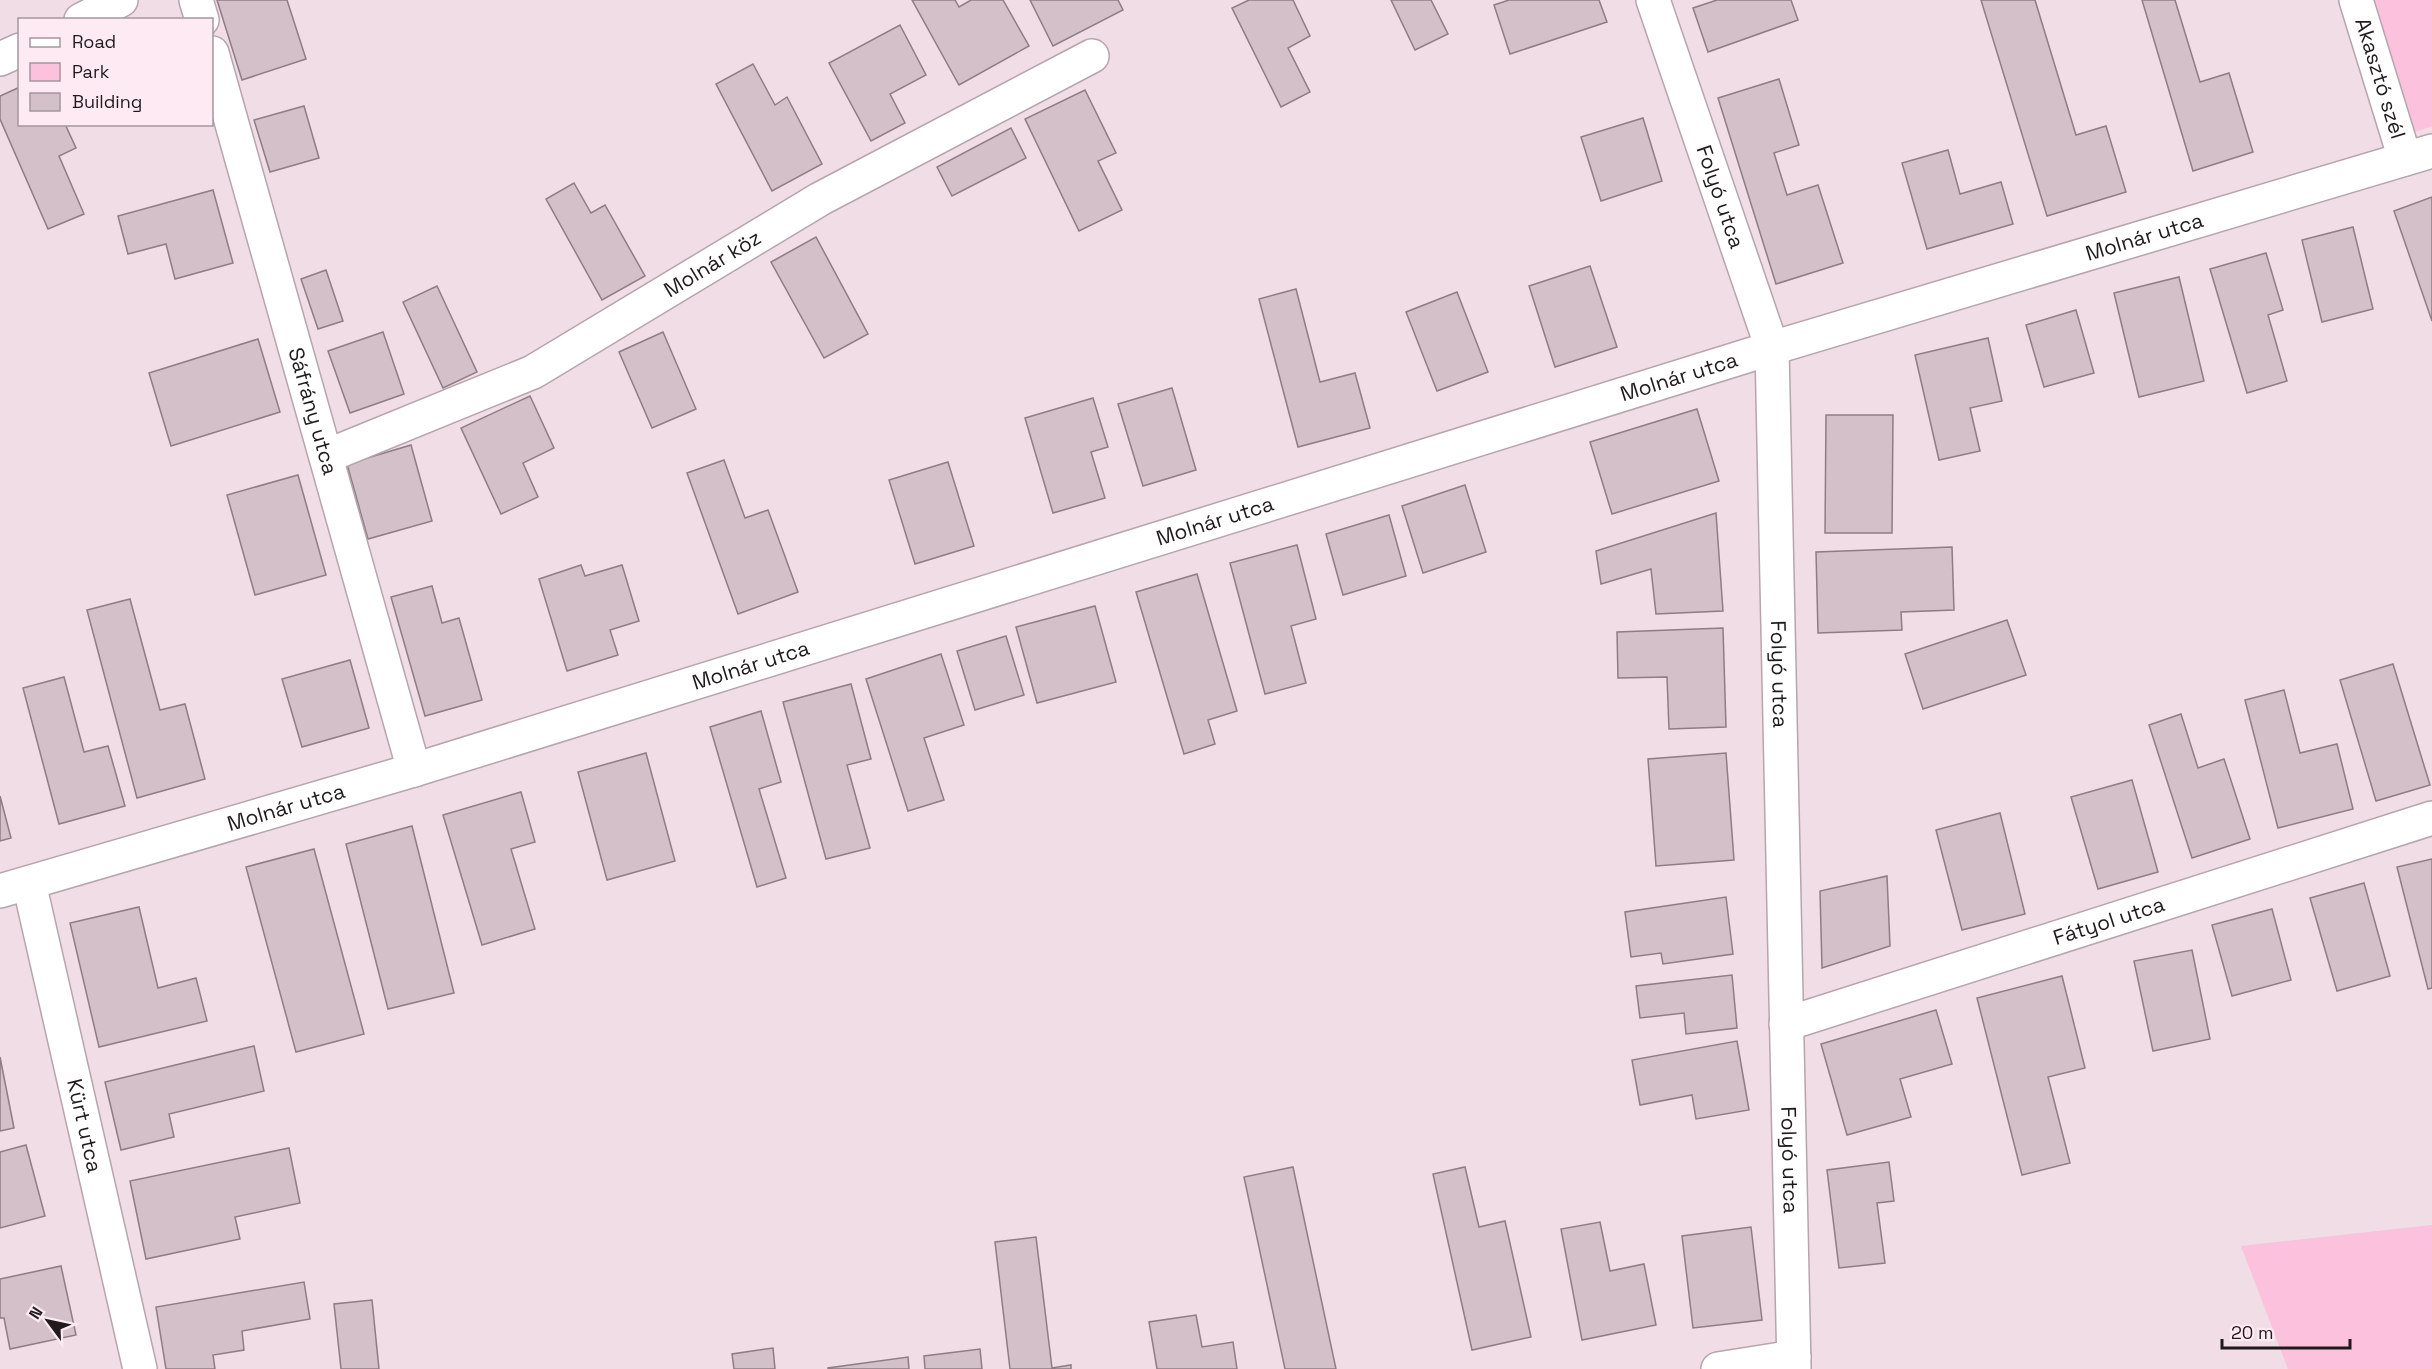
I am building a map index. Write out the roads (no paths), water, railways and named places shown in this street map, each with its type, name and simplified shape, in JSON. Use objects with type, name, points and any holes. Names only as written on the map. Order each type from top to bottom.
[{"type":"street","points":[[85,18],[121,0]]},
{"type":"street","points":[[196,0],[201,18]]},
{"type":"street","name":"Folyó utca","points":[[1653,0],[1772,348],[1794,1363]]},
{"type":"street","name":"Akasztó szél","points":[[2355,0],[2419,155]]},
{"type":"street","points":[[0,59],[18,51]]},
{"type":"street","name":"Molnár köz","points":[[327,456],[532,372],[820,199],[1092,56]]},
{"type":"street","name":"Sáfrány utca","points":[[213,57],[414,770]]},
{"type":"street","name":"Molnár utca","points":[[15,887],[414,770],[1772,348],[2419,155]]},
{"type":"street","name":"Fátyol utca","points":[[1785,1024],[2432,818]]},
{"type":"street","name":"Kürt utca","points":[[15,887],[141,1369]]},
{"type":"street","points":[[1718,1369],[1794,1363]]}]
